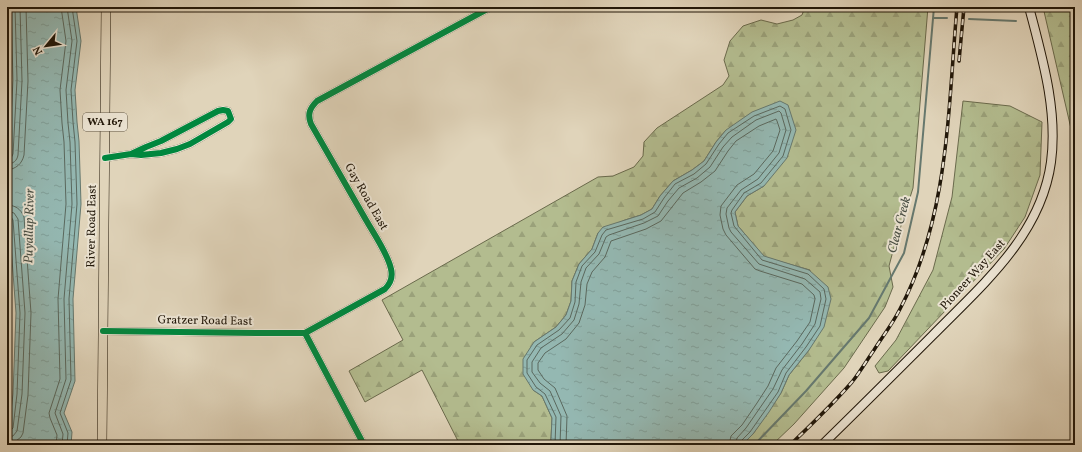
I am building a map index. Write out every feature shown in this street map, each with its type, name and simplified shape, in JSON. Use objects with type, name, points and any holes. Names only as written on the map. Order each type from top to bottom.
[{"type":"main road","name":"River Road East","points":[[102,445],[106,7]]},
{"type":"main road","name":"Pioneer Way East","points":[[822,445],[986,281],[1009,255],[1033,218],[1048,179],[1052,147],[1052,126],[1048,87],[1029,7]]},
{"type":"street","name":"Gay Road East","points":[[306,333],[385,289],[392,275],[390,264],[379,242],[311,124],[309,118],[310,110],[317,101],[491,7]]},
{"type":"street","points":[[105,158],[131,154],[152,154],[177,149],[190,144],[228,122],[231,119],[230,115],[228,111],[218,111],[161,141],[131,154]]},
{"type":"street","name":"Gratzer Road East","points":[[103,331],[306,333]]},
{"type":"street","points":[[306,333],[364,445]]},
{"type":"green space","points":[[805,7],[928,7],[913,188],[889,266],[893,287],[885,307],[844,368],[794,424],[772,445],[742,445],[753,434],[781,393],[789,375],[809,350],[810,270],[764,257],[738,226],[735,212],[747,196],[764,186],[726,130],[716,142],[704,161],[673,181],[660,196],[652,209],[598,233],[592,249],[579,264],[572,281],[571,301],[566,315],[556,327],[534,342],[533,390],[542,396],[552,418],[551,445],[460,445],[422,370],[365,402],[349,371],[403,340],[382,300],[598,177],[613,176],[634,167],[643,156],[644,142],[657,128],[723,85],[729,76],[724,60],[730,41],[743,26],[761,20],[777,24],[793,20],[802,15]]},
{"type":"green space","points":[[1043,7],[1075,7],[1075,133],[1072,133]]},
{"type":"green space","points":[[963,101],[1010,106],[1042,122],[1040,175],[1025,217],[1004,249],[888,371],[879,373],[875,366],[896,340],[933,270],[952,197]]},
{"type":"water","name":"Puyallup River","points":[[11,7],[76,7],[81,41],[75,90],[79,141],[81,204],[73,299],[75,381],[64,413],[72,432],[71,445],[7,445],[13,394],[16,313],[7,192],[13,80]]},
{"type":"water","points":[[780,101],[788,105],[796,130],[787,158],[764,186],[747,196],[735,212],[738,226],[764,256],[809,270],[828,287],[831,299],[824,327],[809,350],[789,375],[781,393],[769,412],[753,434],[742,445],[551,445],[552,418],[542,396],[533,390],[523,374],[523,359],[534,342],[556,327],[566,315],[571,301],[572,281],[579,264],[592,249],[598,233],[603,227],[641,215],[652,209],[660,196],[673,181],[704,161],[716,142],[726,130],[752,112]]},
{"type":"waterway","name":"Clear Creek","points":[[754,445],[806,391],[869,318],[904,253],[918,192],[934,7]]},
{"type":"waterway","points":[[1069,7],[1075,9]]},
{"type":"waterway","points":[[933,18],[947,18]]},
{"type":"waterway","points":[[969,19],[1016,21]]},
{"type":"railway","points":[[790,445],[830,406],[855,378],[900,309],[916,274],[928,237],[944,161],[957,7]]},
{"type":"railway","points":[[959,61],[964,7]]},
{"type":"cycle path","points":[[364,445],[305,333],[385,289],[391,280],[392,272],[387,257],[380,244],[311,124],[309,117],[310,111],[317,101],[491,7]]},
{"type":"cycle path","points":[[105,158],[131,154],[141,155],[161,153],[177,149],[190,144],[228,122],[231,119],[228,111],[218,111],[161,141],[131,154]]},
{"type":"cycle path","points":[[103,331],[305,333]]}]
